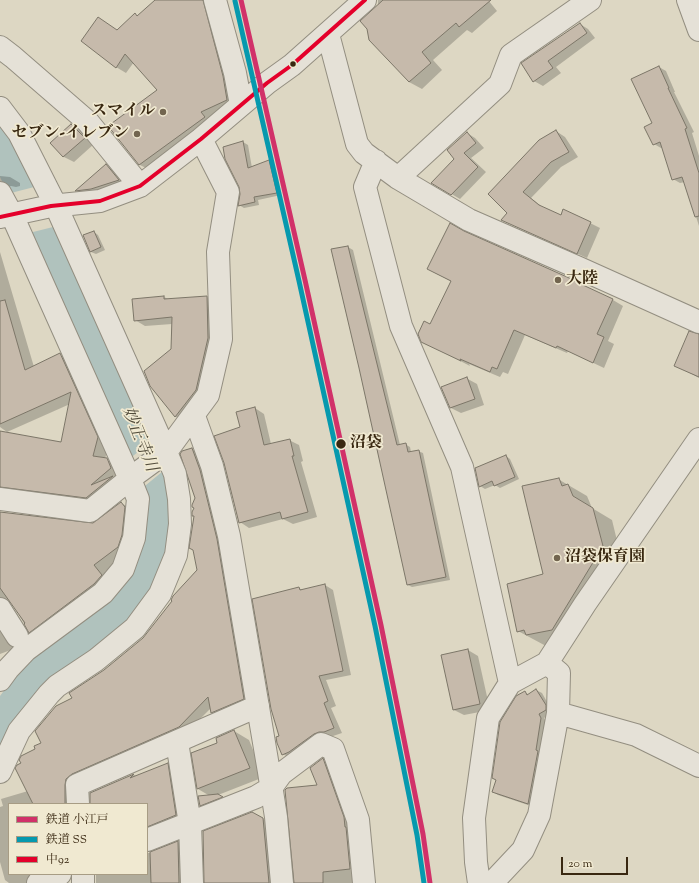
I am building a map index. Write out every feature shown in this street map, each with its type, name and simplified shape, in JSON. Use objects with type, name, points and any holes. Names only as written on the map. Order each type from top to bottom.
[{"type":"street","points":[[214,0],[235,73],[241,105]]},
{"type":"street","points":[[9,215],[53,206],[100,201],[140,186],[201,139],[267,83],[292,65],[365,0]]},
{"type":"street","points":[[398,178],[500,84],[511,55],[590,0]]},
{"type":"street","points":[[688,0],[699,30]]},
{"type":"street","points":[[328,34],[357,144],[364,152],[398,178],[469,220],[699,322]]},
{"type":"street","points":[[0,47],[88,122],[140,186]]},
{"type":"street","points":[[0,108],[18,133],[53,206],[164,454],[175,474],[179,499],[180,524],[176,555],[160,594],[135,628],[96,660],[57,686],[49,694],[19,731],[0,772]]},
{"type":"street","points":[[0,499],[90,511],[133,476],[164,454],[194,416],[208,395],[221,339],[218,252],[228,192],[201,139]]},
{"type":"street","points":[[376,161],[365,187],[401,326],[462,466],[510,683]]},
{"type":"street","points":[[0,192],[9,215],[133,476],[138,499],[134,538],[123,569],[103,593],[26,650],[0,680]]},
{"type":"street","points":[[194,416],[212,466],[229,536],[269,772],[276,818],[282,883]]},
{"type":"street","points":[[479,883],[476,862],[474,818],[488,718],[510,683],[547,663],[584,604],[699,439]]},
{"type":"street","points":[[0,609],[17,636]]},
{"type":"street","points":[[492,883],[523,850],[539,815],[558,713],[559,673],[547,663]]},
{"type":"street","points":[[78,803],[77,785],[258,706]]},
{"type":"street","points":[[558,713],[636,735],[699,766]]},
{"type":"street","points":[[177,742],[190,824],[192,883]]},
{"type":"street","points":[[148,840],[256,797],[271,788],[281,774],[321,744],[333,749],[358,820],[364,883]]},
{"type":"street","points":[[38,883],[58,875]]},
{"type":"water","name":"妙正寺川","points":[[0,118],[18,144],[171,479],[171,550],[135,619],[0,754],[0,696],[11,681],[37,654],[118,589],[136,474],[0,177]]},
{"type":"pier","points":[[42,185],[61,225],[25,234],[7,194]]},
{"type":"pier","points":[[154,439],[168,467],[140,490],[128,460]]},
{"type":"building","points":[[155,0],[203,0],[223,76],[227,100],[201,112],[205,117],[139,165],[108,126],[157,90],[125,54],[116,68],[81,41],[98,17],[117,30],[135,13],[137,16]]},
{"type":"building","points":[[383,0],[491,0],[459,27],[456,23],[422,52],[431,63],[409,82],[369,40],[367,29],[360,21]]},
{"type":"building","points":[[580,23],[587,33],[548,61],[553,68],[533,82],[521,63]]},
{"type":"building","points":[[659,66],[687,128],[685,129],[699,173],[699,216],[695,217],[682,177],[672,180],[660,142],[653,145],[644,127],[652,123],[631,79]]},
{"type":"building","points":[[71,124],[85,138],[63,157],[50,143]]},
{"type":"building","points":[[556,130],[569,152],[551,162],[523,192],[539,205],[561,215],[563,209],[591,222],[577,254],[501,220],[507,213],[488,194],[539,140]]},
{"type":"building","points":[[467,132],[476,143],[464,153],[478,167],[451,195],[431,183],[454,159],[447,150]]},
{"type":"building","points":[[243,141],[248,168],[269,160],[277,193],[254,197],[255,202],[238,206],[240,194],[239,187],[225,159],[223,147]]},
{"type":"building","points":[[106,164],[119,180],[91,189],[75,191]]},
{"type":"building","points":[[450,223],[464,231],[613,299],[597,334],[604,337],[593,363],[557,346],[556,348],[514,330],[497,369],[492,367],[490,372],[460,359],[461,361],[421,342],[418,334],[424,321],[430,324],[451,281],[427,269]]},
{"type":"building","points":[[94,231],[101,247],[90,252],[83,235]]},
{"type":"building","name":"沼袋","points":[[348,246],[397,445],[406,443],[408,452],[419,450],[446,577],[407,585],[331,249]]},
{"type":"building","points":[[164,296],[164,299],[207,296],[208,338],[196,390],[175,417],[150,386],[144,371],[171,349],[172,317],[134,321],[132,299]]},
{"type":"building","points":[[5,300],[25,370],[60,353],[98,437],[93,456],[107,458],[111,468],[91,485],[113,476],[86,498],[0,487],[0,431],[61,442],[71,392],[0,424],[0,301]]},
{"type":"building","points":[[689,331],[699,334],[699,377],[674,366]]},
{"type":"building","points":[[467,377],[475,399],[450,408],[441,387]]},
{"type":"building","points":[[255,407],[264,445],[290,439],[294,456],[292,456],[308,512],[282,519],[280,512],[239,523],[224,463],[214,436],[240,427],[236,412]]},
{"type":"building","points":[[192,448],[200,470],[217,539],[244,699],[211,713],[208,697],[179,727],[72,774],[66,779],[65,803],[32,803],[15,768],[21,763],[19,760],[21,756],[35,749],[34,746],[41,743],[35,731],[56,706],[72,698],[69,693],[104,670],[143,638],[172,601],[173,596],[197,570],[193,550],[189,548],[194,516],[192,516],[194,508],[192,505],[195,498],[180,454],[182,451]]},
{"type":"building","points":[[506,455],[515,477],[494,486],[492,481],[479,487],[475,468]]},
{"type":"building","points":[[559,478],[562,486],[568,484],[573,496],[593,508],[603,546],[552,630],[526,635],[524,630],[517,632],[507,584],[543,574],[522,486]]},
{"type":"building","points":[[121,502],[125,507],[122,535],[118,547],[94,565],[102,575],[94,584],[29,633],[24,624],[25,623],[0,588],[0,512],[93,523]]},
{"type":"building","points":[[325,584],[343,671],[319,676],[328,701],[324,703],[334,728],[314,734],[289,752],[282,755],[277,743],[276,737],[279,736],[271,709],[252,599],[299,587],[300,590]]},
{"type":"building","points":[[468,649],[480,704],[453,710],[441,655]]},
{"type":"building","points":[[536,689],[546,705],[546,710],[539,714],[541,718],[536,750],[538,751],[528,804],[492,792],[496,780],[492,778],[500,722],[516,696],[525,691],[527,695]]},
{"type":"building","points":[[234,730],[250,768],[197,789],[191,753],[217,743],[216,738]]},
{"type":"building","points":[[323,758],[344,817],[350,869],[323,872],[323,883],[294,883],[285,790],[287,788],[317,785],[310,768]]},
{"type":"building","points":[[168,763],[176,815],[148,827],[148,803],[90,803],[90,793],[134,774],[130,778]]},
{"type":"building","points":[[218,794],[223,797],[200,806],[198,796]]},
{"type":"building","points":[[252,812],[263,818],[269,883],[204,883],[203,831]]},
{"type":"building","points":[[178,841],[179,883],[151,883],[150,852]]},
{"type":"rail line","name":"小江戸","points":[[241,0],[305,280],[381,625],[423,834],[430,883]]},
{"type":"rail line","name":"SS","points":[[235,1],[299,281],[375,626],[417,835],[424,883]]},
{"type":"transit line","name":"中92","points":[[0,217],[51,206],[100,201],[140,186],[201,139],[267,83],[292,65],[365,0]]},
{"type":"place","name":"スマイル","points":[[163,112]]},
{"type":"place","name":"セブン-イレブン","points":[[137,134]]},
{"type":"place","name":"大陸","points":[[558,280]]},
{"type":"place","name":"沼袋","points":[[341,444]]},
{"type":"place","name":"沼袋保育園","points":[[557,558]]}]
